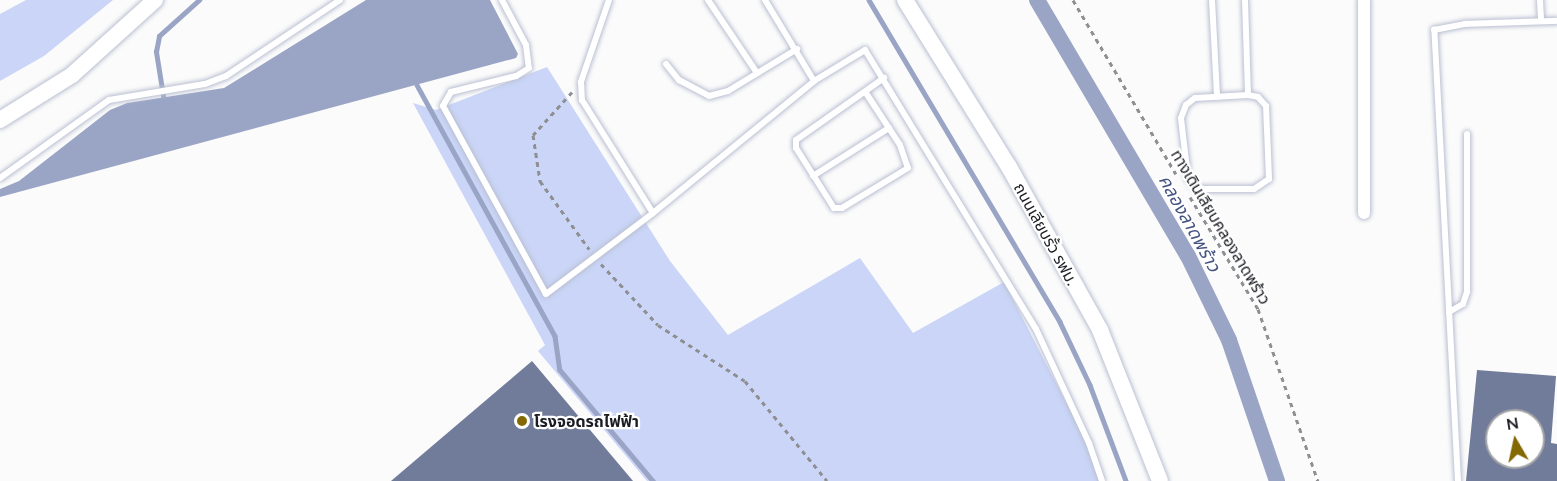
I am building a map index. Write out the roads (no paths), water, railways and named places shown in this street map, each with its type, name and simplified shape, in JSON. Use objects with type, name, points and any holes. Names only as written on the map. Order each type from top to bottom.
[{"type":"street","points":[[0,120],[72,75],[155,0]]},
{"type":"street","name":"ถนนเลียบรั้ว รฟม.","points":[[905,0],[1009,167],[1100,330],[1160,481]]},
{"type":"street","points":[[1364,0],[1364,213]]},
{"type":"lane","points":[[0,178],[109,100],[205,84],[226,76],[340,0]]},
{"type":"lane","points":[[502,0],[526,45],[529,68],[516,76],[451,92],[443,106],[546,294],[654,213],[814,81],[865,50],[1036,330],[1071,402],[1102,481]]},
{"type":"lane","points":[[608,0],[581,82],[582,99],[654,213]]},
{"type":"lane","points":[[708,0],[757,73]]},
{"type":"lane","points":[[765,0],[814,81]]},
{"type":"lane","points":[[1212,0],[1217,97]]},
{"type":"lane","points":[[1245,0],[1248,95]]},
{"type":"lane","points":[[1540,0],[1540,21]]},
{"type":"lane","points":[[1458,481],[1434,30],[1465,24],[1557,21]]},
{"type":"lane","points":[[666,64],[679,80],[709,96],[728,92],[797,50]]},
{"type":"lane","points":[[866,93],[909,163],[899,176],[837,208],[827,202],[796,140],[866,93],[884,78]]},
{"type":"lane","points":[[1248,95],[1258,97],[1266,106],[1269,179],[1254,189],[1201,191],[1188,178],[1181,118],[1186,105],[1195,98],[1248,95]]},
{"type":"lane","points":[[813,176],[889,128]]},
{"type":"lane","points":[[1449,312],[1463,304],[1467,292],[1467,134]]},
{"type":"waterway","points":[[164,102],[156,52],[159,36],[199,0]]},
{"type":"waterway","points":[[869,0],[1060,322],[1090,385],[1126,481]]},
{"type":"waterway","name":"คลองลาดพร้าว","points":[[1037,0],[1188,256],[1229,340],[1277,481]]},
{"type":"waterway","points":[[417,85],[555,336],[560,370],[653,481]]},
{"type":"place","name":"โรงจอดรถไฟฟ้า","points":[[522,421]]}]
